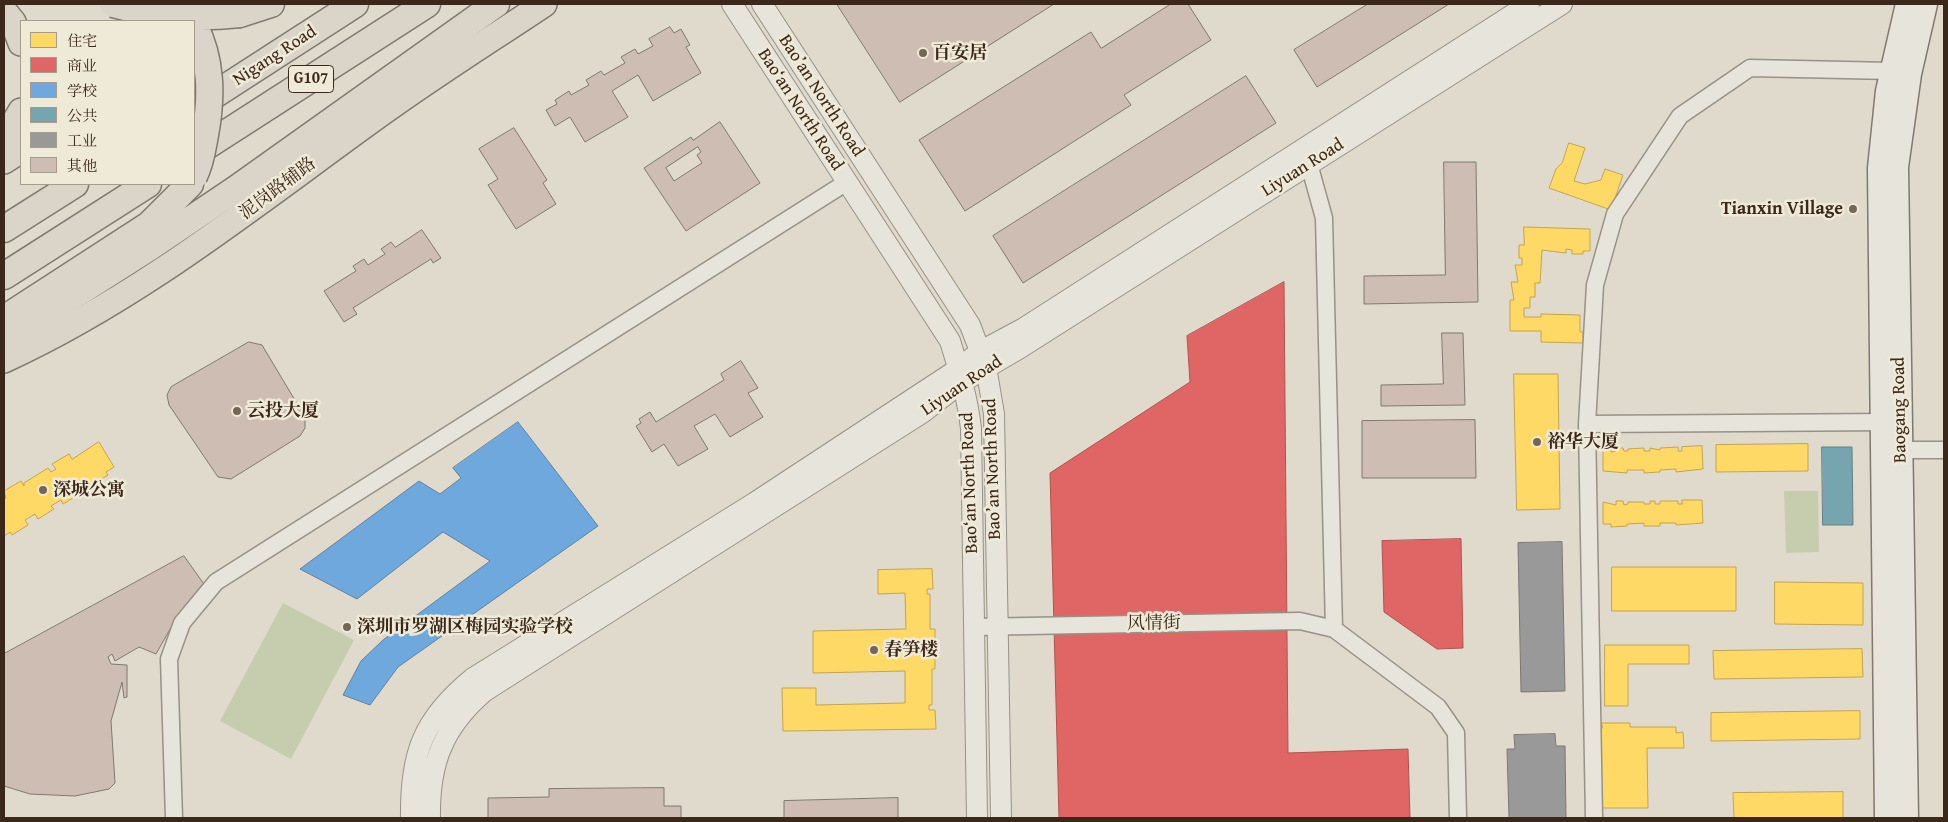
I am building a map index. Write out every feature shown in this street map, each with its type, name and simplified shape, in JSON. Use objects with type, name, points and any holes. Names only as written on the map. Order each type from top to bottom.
[{"type":"highway","points":[[113,4],[146,13],[206,18],[237,7],[271,4]]},
{"type":"highway","points":[[178,4],[191,20]]},
{"type":"highway","name":"Nigang Road","points":[[195,107],[355,4]]},
{"type":"highway","name":"G107","points":[[195,153],[427,4]]},
{"type":"highway","points":[[4,344],[40,317],[150,247],[236,189],[496,4]]},
{"type":"highway","points":[[195,28],[208,64],[210,100],[201,161],[195,174]]},
{"type":"highway","points":[[195,94],[228,86]]},
{"type":"highway","points":[[4,229],[73,185]]},
{"type":"highway","points":[[4,276],[146,185]]},
{"type":"highway","points":[[4,319],[149,225],[189,185]]},
{"type":"main road","points":[[169,4],[237,7]]},
{"type":"main road","name":"泥岗路辅路","points":[[4,360],[56,336],[243,216],[385,110],[544,4]]},
{"type":"main road","name":"Baogang Road","points":[[1907,4],[1892,71],[1882,129],[1878,168],[1907,818]]},
{"type":"main road","name":"Baogang Road","points":[[1890,422],[1897,167],[1910,74],[1926,4]]},
{"type":"main road","points":[[195,34],[237,7]]},
{"type":"main road","points":[[4,11],[13,22],[20,40]]},
{"type":"main road","points":[[4,140],[20,113]]},
{"type":"main road","points":[[4,161],[20,151]]},
{"type":"main road","points":[[4,378],[56,336]]},
{"type":"main road","name":"Baogang Road","points":[[1886,818],[1891,450]]},
{"type":"street","name":"Bao‘an North Road","points":[[732,4],[950,341],[972,429],[973,627],[977,818]]},
{"type":"street","name":"Bao’an North Road","points":[[762,4],[966,319],[984,358],[994,414],[1001,818]]},
{"type":"street","name":"Liyuan Road","points":[[411,818],[414,767],[422,742],[433,719],[450,697],[482,672],[960,375],[984,358],[1020,348],[1529,4]]},
{"type":"street","name":"Liyuan Road","points":[[1305,157],[1562,4]]},
{"type":"street","points":[[1594,818],[1587,424],[1595,285],[1615,214],[1680,116],[1750,68],[1892,71]]},
{"type":"street","points":[[1305,157],[1324,218],[1334,629],[1438,706],[1456,733],[1458,818]]},
{"type":"street","points":[[174,818],[169,659],[182,623],[216,582],[847,182]]},
{"type":"street","name":"Liyuan Road","points":[[430,818],[430,788],[434,767],[442,744],[453,724],[468,706],[485,691],[922,413],[960,375]]},
{"type":"street","points":[[1587,424],[1890,422]]},
{"type":"street","points":[[1891,450],[1944,450]]},
{"type":"street","name":"风情街","points":[[973,627],[1300,621],[1334,629]]},
{"type":"green space","points":[[1784,491],[1818,491],[1819,552],[1786,553]]},
{"type":"green space","points":[[283,603],[354,640],[291,759],[220,721]]},
{"type":"building: 住宅","points":[[1569,143],[1585,148],[1574,181],[1585,184],[1601,180],[1605,169],[1623,175],[1611,210],[1549,188],[1556,169],[1562,163]]},
{"type":"building: 住宅","points":[[1524,227],[1590,229],[1590,251],[1583,251],[1583,254],[1572,254],[1572,250],[1566,249],[1566,253],[1542,250],[1540,283],[1535,283],[1535,297],[1530,297],[1530,308],[1524,308],[1524,317],[1541,317],[1541,314],[1580,315],[1580,332],[1583,332],[1583,343],[1541,342],[1541,331],[1510,331],[1510,300],[1514,300],[1511,282],[1518,282],[1515,265],[1522,265],[1522,258],[1519,258],[1519,245],[1524,245]]},
{"type":"building: 住宅","name":"裕华大厦","points":[[1514,374],[1558,374],[1560,509],[1517,510]]},
{"type":"building: 住宅","name":"深城公寓","points":[[99,442],[114,467],[106,472],[108,475],[87,488],[84,483],[78,487],[81,493],[63,504],[61,500],[51,506],[54,509],[38,519],[35,514],[25,520],[28,525],[12,535],[10,532],[4,536],[4,499],[6,498],[4,491],[21,481],[24,486],[24,483],[48,468],[51,472],[56,469],[52,464],[69,454],[72,459]]},
{"type":"building: 住宅","points":[[1808,444],[1808,471],[1716,472],[1716,445]]},
{"type":"building: 住宅","points":[[1702,446],[1703,469],[1676,472],[1676,469],[1660,470],[1660,472],[1644,473],[1644,470],[1627,470],[1627,473],[1603,471],[1603,449],[1611,449],[1611,452],[1616,451],[1616,448],[1623,448],[1624,451],[1628,451],[1628,449],[1644,448],[1644,451],[1650,451],[1650,448],[1660,450],[1660,448],[1678,447],[1678,451],[1682,451],[1682,447]]},
{"type":"building: 住宅","points":[[1682,500],[1702,500],[1703,523],[1676,525],[1676,523],[1660,523],[1660,526],[1644,526],[1644,523],[1611,527],[1611,524],[1603,524],[1603,502],[1616,505],[1616,501],[1623,501],[1624,505],[1628,504],[1628,502],[1650,504],[1650,501],[1655,501],[1655,504],[1660,504],[1660,501],[1678,501],[1678,504],[1682,504]]},
{"type":"building: 住宅","points":[[1458,544],[1458,571],[1439,571],[1440,581],[1456,580],[1457,612],[1436,612],[1435,603],[1421,603],[1421,596],[1411,596],[1411,600],[1391,601],[1391,597],[1385,597],[1385,580],[1389,579],[1388,545]]},
{"type":"building: 住宅","points":[[1612,567],[1736,567],[1736,611],[1612,611]]},
{"type":"building: 住宅","name":"春笋楼","points":[[932,569],[933,589],[927,589],[927,594],[930,594],[930,629],[935,629],[935,669],[932,669],[932,705],[929,705],[929,710],[935,710],[936,729],[783,731],[782,688],[816,688],[816,705],[905,703],[905,671],[813,673],[813,631],[906,629],[905,593],[878,594],[878,570]]},
{"type":"building: 住宅","points":[[1775,582],[1863,583],[1863,625],[1775,624]]},
{"type":"building: 住宅","points":[[1605,645],[1689,645],[1689,664],[1628,664],[1628,706],[1605,706]]},
{"type":"building: 住宅","points":[[1862,649],[1863,677],[1714,679],[1713,651]]},
{"type":"building: 住宅","points":[[1860,711],[1860,739],[1711,741],[1711,713]]},
{"type":"building: 住宅","points":[[1602,723],[1630,723],[1630,727],[1676,727],[1676,733],[1683,732],[1684,748],[1647,748],[1648,808],[1598,808],[1598,728],[1602,728]]},
{"type":"building: 住宅","points":[[1843,792],[1843,818],[1734,818],[1733,793]]},
{"type":"building: 商业","points":[[1284,282],[1288,753],[1408,749],[1410,818],[1059,818],[1050,473],[1190,382],[1187,336]]},
{"type":"building: 商业","points":[[1461,539],[1463,648],[1437,649],[1384,612],[1382,541]]},
{"type":"building: 学校","points":[[518,422],[598,526],[398,667],[370,705],[343,695],[361,661],[383,640],[490,561],[443,532],[357,599],[300,569],[419,481],[440,494],[461,478],[453,468]]},
{"type":"building: 公共","points":[[1822,447],[1852,447],[1853,525],[1823,525]]},
{"type":"building: 工业","points":[[1562,542],[1565,691],[1521,692],[1518,543]]},
{"type":"building: 工业","points":[[1555,734],[1556,746],[1565,746],[1566,818],[1509,818],[1507,749],[1515,749],[1514,735]]},
{"type":"building: 其他","name":"百安居","points":[[837,4],[1054,4],[900,102]]},
{"type":"building: 其他","points":[[1171,4],[1188,4],[1211,40],[1124,95],[1131,105],[965,211],[919,140],[1091,32],[1101,48]]},
{"type":"building: 其他","points":[[1368,4],[1449,4],[1317,87],[1294,50]]},
{"type":"building: 其他","points":[[670,27],[674,33],[681,29],[690,45],[686,47],[701,73],[653,101],[638,75],[612,91],[628,117],[585,142],[570,117],[555,126],[546,110],[557,104],[555,100],[569,91],[571,95],[589,85],[586,80],[601,71],[604,75],[625,63],[621,57],[635,49],[638,54],[653,46],[649,39]]},
{"type":"building: 其他","points":[[1246,76],[1276,123],[1023,283],[993,236]]},
{"type":"building: 其他","points":[[720,122],[760,183],[686,231],[644,168],[691,137],[693,140]],"holes":[[[698,147],[701,152],[697,155],[702,163],[674,181],[666,168]]]},
{"type":"building: 其他","points":[[514,128],[547,180],[543,183],[556,204],[516,229],[488,185],[498,179],[479,149]]},
{"type":"building: 其他","points":[[1444,162],[1476,162],[1478,302],[1364,304],[1364,276],[1445,275]]},
{"type":"building: 其他","points":[[422,230],[441,258],[433,263],[431,259],[353,308],[357,314],[344,322],[324,291],[356,271],[353,266],[364,259],[368,265],[385,254],[381,249],[391,242],[395,247]]},
{"type":"building: 其他","points":[[1442,333],[1463,333],[1465,405],[1381,406],[1381,385],[1443,384]]},
{"type":"building: 其他","name":"云投大厦","points":[[249,342],[262,345],[305,417],[305,428],[300,436],[231,479],[218,477],[169,405],[167,395],[171,387]]},
{"type":"building: 其他","points":[[741,361],[758,388],[748,393],[763,417],[730,437],[715,414],[694,426],[708,449],[678,466],[664,444],[652,452],[636,426],[641,423],[639,419],[650,412],[656,422],[724,380],[721,374]]},
{"type":"building: 其他","points":[[1475,420],[1476,478],[1362,478],[1362,421]]},
{"type":"building: 其他","points":[[184,556],[206,587],[173,624],[156,654],[139,647],[115,661],[112,654],[108,657],[111,664],[127,665],[127,697],[124,698],[122,682],[111,721],[115,783],[109,789],[75,796],[30,794],[4,786],[4,654]]},
{"type":"building: 其他","points":[[664,788],[664,806],[681,806],[681,818],[488,818],[488,798],[549,797],[549,789]]},
{"type":"building: 其他","points":[[898,798],[898,818],[784,818],[784,801]]},
{"type":"place","name":"百安居","points":[[923,53]]},
{"type":"place","name":"Tianxin Village","points":[[1853,209]]},
{"type":"place","name":"云投大厦","points":[[237,411]]},
{"type":"place","name":"裕华大厦","points":[[1537,442]]},
{"type":"place","name":"深城公寓","points":[[43,490]]},
{"type":"place","name":"深圳市罗湖区梅园实验学校","points":[[347,627]]},
{"type":"place","name":"春笋楼","points":[[874,650]]}]
